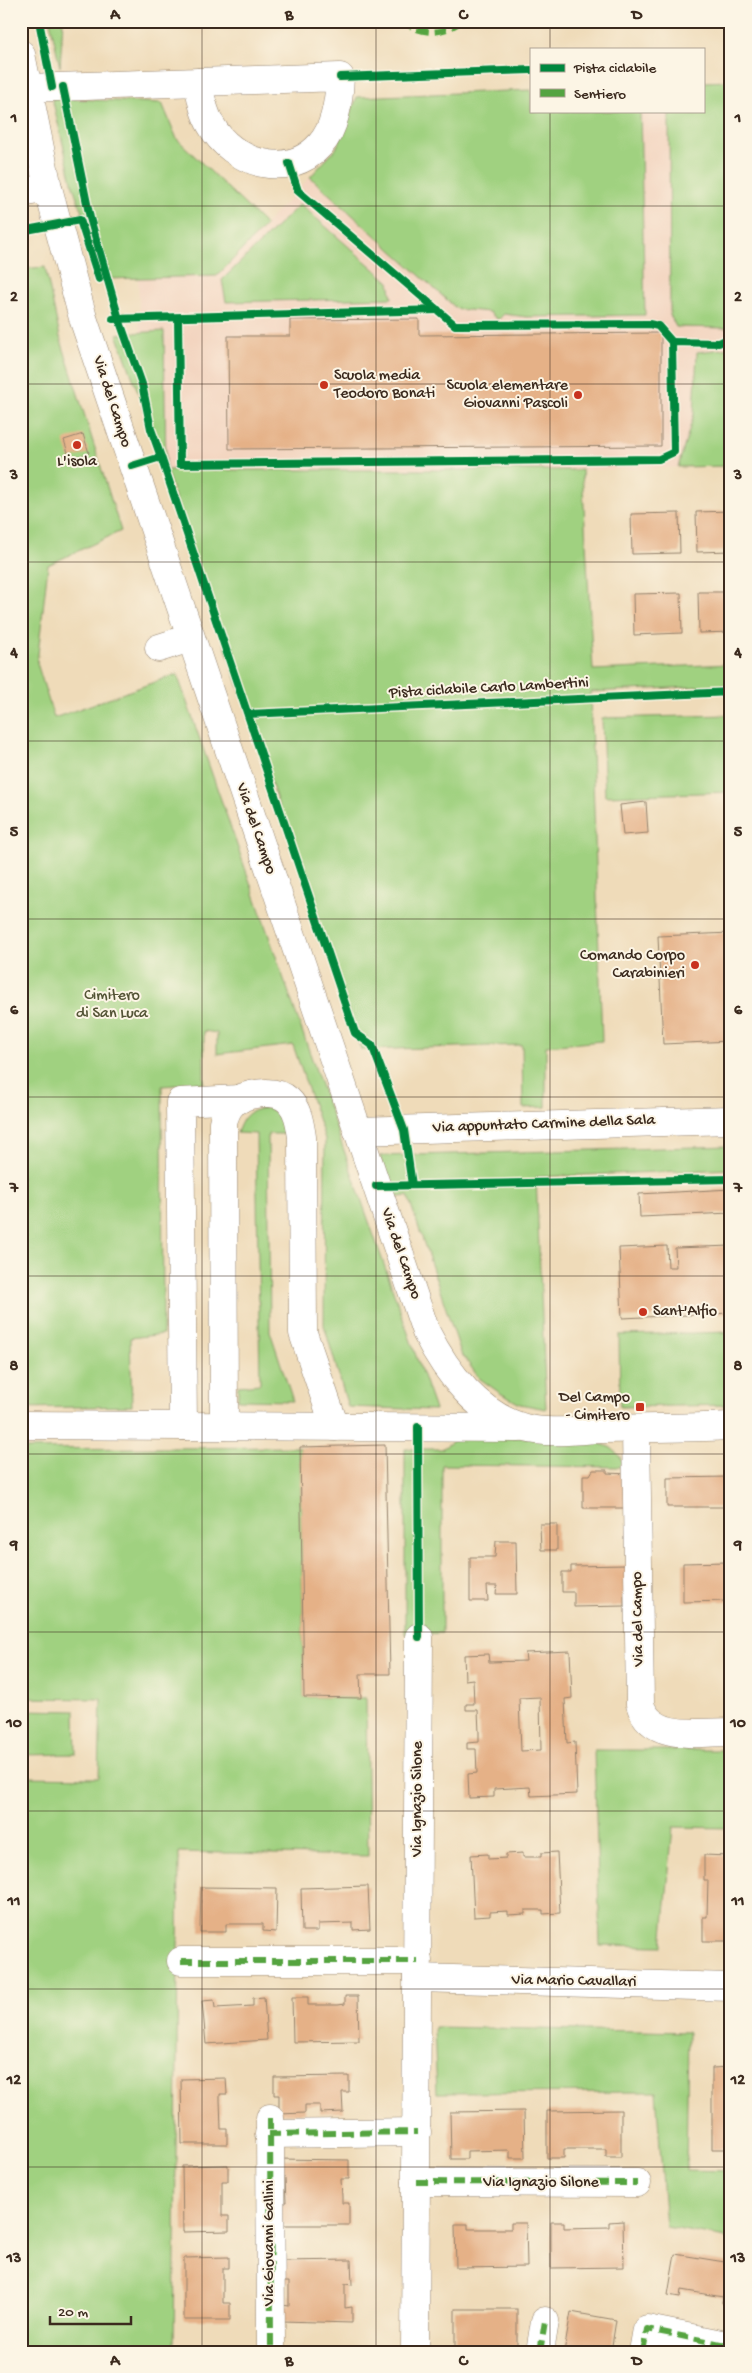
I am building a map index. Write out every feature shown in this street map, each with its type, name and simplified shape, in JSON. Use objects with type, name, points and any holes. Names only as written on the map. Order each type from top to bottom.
[{"type":"street","name":"Via del Campo","points":[[21,54],[48,188],[83,318],[426,1332],[438,1356],[465,1391],[507,1420],[525,1428]]},
{"type":"street","points":[[29,88],[340,76],[336,110],[321,145],[308,155],[289,163],[273,164],[260,164],[244,159],[223,142],[211,126],[204,109],[198,82]]},
{"type":"street","points":[[21,193],[48,188]]},
{"type":"street","points":[[159,648],[190,638]]},
{"type":"street","points":[[183,1426],[180,1102],[240,1099],[262,1094],[275,1094],[286,1098],[294,1107],[299,1119],[302,1136],[303,1333],[334,1427]]},
{"type":"street","points":[[224,1426],[223,1122],[226,1110],[232,1103],[240,1099]]},
{"type":"street","name":"Via appuntato Carmine della Sala","points":[[358,1131],[731,1120]]},
{"type":"street","name":"Via del Campo","points":[[21,1425],[525,1428],[549,1430],[731,1426]]},
{"type":"street","name":"Via del Campo","points":[[636,1428],[640,1704],[643,1714],[649,1722],[666,1731],[731,1732]]},
{"type":"street","name":"Via Ignazio Silone","points":[[415,2352],[419,1637]]},
{"type":"street","points":[[182,1962],[418,1970]]},
{"type":"street","name":"Via Mario Cavallari","points":[[418,1970],[731,1986]]},
{"type":"street","name":"Via Giovanni Gallini","points":[[271,2352],[270,2126],[416,2132]]},
{"type":"street","name":"Via Ignazio Silone","points":[[416,2182],[637,2183]]},
{"type":"street","points":[[540,2352],[545,2321]]},
{"type":"street","points":[[643,2352],[647,2329],[731,2346]]},
{"type":"shaded area","points":[[731,81],[731,466],[582,470],[166,470],[164,332],[140,333],[138,278],[217,276],[336,149],[357,97],[530,90],[530,112],[704,112],[704,82]]},
{"type":"green space","points":[[50,21],[63,21],[60,67]]},
{"type":"green space","points":[[731,81],[731,326],[727,328],[676,327],[670,315],[669,112],[704,112],[704,82]]},
{"type":"green space","points":[[530,90],[530,112],[640,112],[645,315],[527,317],[504,314],[498,320],[489,312],[457,309],[310,177],[336,149],[357,97]]},
{"type":"green space","points":[[52,98],[162,103],[177,139],[266,225],[217,276],[105,279],[73,186]]},
{"type":"green space","points":[[300,204],[389,282],[392,298],[226,302],[222,280]]},
{"type":"green space","name":"Cimitero di San Luca","points":[[45,267],[60,337],[121,531],[48,565],[37,663],[54,718],[177,674],[435,1410],[348,1407],[324,1325],[325,1139],[293,1045],[217,1054],[217,1033],[204,1031],[204,1083],[162,1086],[163,1334],[130,1338],[132,1406],[21,1408],[21,269]]},
{"type":"green space","points":[[164,331],[166,470],[117,334]]},
{"type":"green space","points":[[731,348],[731,466],[678,467],[694,414],[697,352]]},
{"type":"green space","points":[[166,470],[582,470],[593,670],[731,664],[731,685],[590,692],[602,1041],[546,1046],[546,1107],[523,1108],[522,1045],[361,1050]]},
{"type":"green space","points":[[731,715],[731,792],[605,796],[602,718]]},
{"type":"green space","points":[[268,1108],[283,1118],[290,1134],[268,1134],[270,1331],[293,1401],[238,1400],[238,1386],[260,1384],[256,1134],[237,1133],[248,1114],[256,1110]]},
{"type":"green space","points":[[731,1146],[731,1169],[536,1177],[546,1409],[520,1404],[500,1393],[479,1378],[461,1353],[408,1196],[391,1198],[380,1156]]},
{"type":"green space","points":[[731,1332],[731,1405],[620,1407],[619,1335]]},
{"type":"green space","points":[[468,1437],[564,1439],[600,1444],[611,1448],[619,1456],[625,1467],[442,1465],[442,1633],[405,1634],[405,1449],[442,1449],[453,1441]]},
{"type":"green space","points":[[300,1447],[304,1697],[366,1698],[368,1856],[179,1852],[174,2352],[21,2352],[21,1777],[99,1778],[101,1699],[21,1698],[21,1449]]},
{"type":"green space","points":[[21,1710],[75,1711],[76,1754],[21,1755]]},
{"type":"green space","points":[[594,1750],[731,1750],[731,1828],[673,1827],[662,1946],[600,1945]]},
{"type":"green space","points":[[434,2027],[688,2032],[686,2170],[731,2171],[731,2239],[666,2227],[656,2092],[437,2093]]},
{"type":"building","points":[[419,319],[419,335],[661,333],[661,446],[229,449],[228,336],[290,336],[290,320]]},
{"type":"building","points":[[83,434],[89,453],[70,459],[64,440]]},
{"type":"building","points":[[731,511],[731,551],[697,552],[696,512]]},
{"type":"building","points":[[679,513],[680,553],[632,554],[631,514]]},
{"type":"building","points":[[698,592],[731,592],[731,632],[699,633]]},
{"type":"building","points":[[681,593],[682,633],[634,635],[633,594]]},
{"type":"building","points":[[646,802],[648,833],[623,835],[620,805]]},
{"type":"building","name":"Comando Corpo Carabinieri","points":[[731,933],[731,1041],[663,1044],[658,936]]},
{"type":"building","points":[[731,1189],[731,1213],[640,1217],[639,1194]]},
{"type":"building","points":[[667,1246],[668,1267],[676,1267],[675,1248],[731,1246],[731,1313],[622,1318],[619,1248]]},
{"type":"building","points":[[385,1445],[390,1674],[360,1674],[361,1698],[304,1697],[300,1447]]},
{"type":"building","points":[[593,1470],[607,1470],[607,1473],[629,1474],[629,1508],[583,1508],[583,1475],[590,1475]]},
{"type":"building","points":[[730,1477],[730,1507],[667,1507],[667,1478]]},
{"type":"building","points":[[540,1524],[557,1524],[557,1550],[541,1550]]},
{"type":"building","points":[[496,1541],[516,1541],[517,1594],[496,1594],[497,1586],[487,1586],[488,1601],[470,1601],[470,1557],[495,1557]]},
{"type":"building","points":[[727,1562],[728,1601],[683,1602],[683,1563]]},
{"type":"building","points":[[627,1565],[627,1596],[624,1596],[624,1606],[574,1607],[574,1592],[562,1592],[562,1572],[571,1572],[571,1566]]},
{"type":"building","points":[[724,1644],[731,1644],[731,1680],[725,1680]]},
{"type":"building","points":[[570,1651],[572,1698],[565,1699],[567,1743],[575,1742],[577,1794],[531,1796],[530,1787],[494,1789],[494,1797],[469,1798],[468,1774],[477,1773],[476,1749],[467,1749],[467,1743],[479,1742],[479,1733],[478,1710],[466,1710],[466,1704],[474,1704],[473,1679],[465,1680],[464,1655],[488,1654],[489,1662],[526,1661],[525,1653]],"holes":[[[540,1697],[541,1750],[521,1751],[519,1698]]]},
{"type":"building","points":[[557,1852],[560,1913],[543,1914],[543,1910],[525,1910],[525,1914],[508,1915],[508,1911],[490,1912],[490,1916],[474,1917],[471,1855],[488,1854],[488,1859],[506,1858],[506,1854],[523,1853],[523,1857],[541,1857],[541,1853]]},
{"type":"building","points":[[704,1855],[728,1856],[728,1860],[731,1860],[731,1937],[728,1937],[728,1941],[703,1941],[703,1917],[707,1917],[708,1880],[704,1880]]},
{"type":"building","points":[[368,1886],[370,1929],[353,1930],[353,1923],[318,1924],[318,1931],[302,1931],[301,1888]]},
{"type":"building","points":[[201,1887],[277,1888],[276,1932],[263,1931],[263,1924],[226,1924],[226,1932],[200,1932]]},
{"type":"building","points":[[345,1996],[358,1996],[359,2041],[293,2042],[292,1997],[308,1997],[308,2005],[338,2005],[345,2004]]},
{"type":"building","points":[[264,1997],[267,2040],[206,2044],[202,2001],[214,2000],[215,2008],[253,2006],[253,1998]]},
{"type":"building","points":[[731,2067],[731,2149],[712,2149],[712,2068]]},
{"type":"building","points":[[349,2076],[349,2092],[342,2092],[343,2112],[320,2113],[320,2105],[305,2105],[305,2113],[279,2114],[279,2095],[274,2095],[274,2077]]},
{"type":"building","points":[[226,2078],[227,2094],[220,2094],[220,2100],[221,2129],[227,2129],[227,2144],[182,2144],[181,2079]]},
{"type":"building","points":[[621,2110],[621,2157],[606,2157],[606,2149],[564,2149],[564,2158],[547,2158],[547,2111]]},
{"type":"building","points":[[524,2111],[525,2158],[510,2158],[510,2150],[467,2151],[467,2159],[451,2159],[450,2112]]},
{"type":"building","points":[[278,2159],[349,2160],[349,2179],[341,2179],[342,2203],[349,2203],[349,2225],[279,2225],[278,2202],[286,2202],[285,2178],[278,2179]]},
{"type":"building","points":[[228,2165],[228,2181],[222,2181],[222,2216],[229,2216],[229,2231],[183,2232],[182,2166]]},
{"type":"building","points":[[623,2221],[624,2267],[551,2268],[551,2222],[564,2222],[564,2228],[609,2227],[609,2222]]},
{"type":"building","points":[[511,2223],[526,2223],[527,2267],[456,2268],[455,2224],[468,2224],[468,2229],[511,2229]]},
{"type":"building","points":[[675,2254],[731,2263],[731,2305],[722,2303],[723,2297],[681,2290],[680,2297],[668,2295]]},
{"type":"building","points":[[229,2257],[229,2268],[223,2268],[223,2303],[230,2303],[230,2320],[184,2320],[184,2258]]},
{"type":"building","points":[[351,2260],[352,2285],[345,2284],[345,2308],[352,2307],[352,2323],[282,2321],[282,2305],[289,2306],[289,2282],[281,2282],[281,2261]]},
{"type":"building","points":[[455,2309],[517,2309],[517,2352],[455,2352]]},
{"type":"building","points":[[571,2312],[616,2320],[611,2352],[564,2352]]},
{"type":"marked path","points":[[401,21],[417,29],[432,32],[446,29],[462,21]]},
{"type":"marked path","points":[[181,1961],[418,1961]]},
{"type":"marked path","points":[[270,2118],[271,2352]]},
{"type":"marked path","points":[[269,2134],[417,2132]]},
{"type":"marked path","points":[[416,2182],[637,2183]]},
{"type":"marked path","points":[[540,2352],[545,2321]]},
{"type":"marked path","points":[[643,2352],[647,2329],[731,2346]]},
{"type":"cycle path","points":[[39,21],[52,87]]},
{"type":"cycle path","points":[[340,77],[530,70]]},
{"type":"cycle path","points":[[63,87],[90,218],[119,319],[142,384],[151,429],[161,457]]},
{"type":"cycle path","points":[[289,163],[298,191],[455,325],[649,324],[658,326],[672,342]]},
{"type":"cycle path","points":[[21,231],[80,220],[99,279]]},
{"type":"cycle path","points":[[113,319],[438,310]]},
{"type":"cycle path","points":[[178,318],[180,464],[659,459],[674,452],[672,342],[719,343],[731,337]]},
{"type":"cycle path","points":[[132,466],[161,457],[355,1033],[372,1045],[404,1130],[412,1185]]},
{"type":"cycle path","name":"Pista ciclabile Carlo Lambertini","points":[[248,714],[731,692]]},
{"type":"cycle path","points":[[376,1186],[731,1179]]},
{"type":"cycle path","points":[[418,1427],[419,1637]]},
{"type":"place","name":"Scuola media Teodoro Bonati","points":[[324,385]]},
{"type":"place","name":"Scuola elementare Giovanni Pascoli","points":[[578,395]]},
{"type":"place","name":"L'isola","points":[[77,445]]},
{"type":"place","name":"Comando Corpo Carabinieri","points":[[695,965]]},
{"type":"place","name":"Sant'Alfio","points":[[643,1312]]},
{"type":"place","name":"Del Campo - Cimitero","points":[[640,1407]]}]
